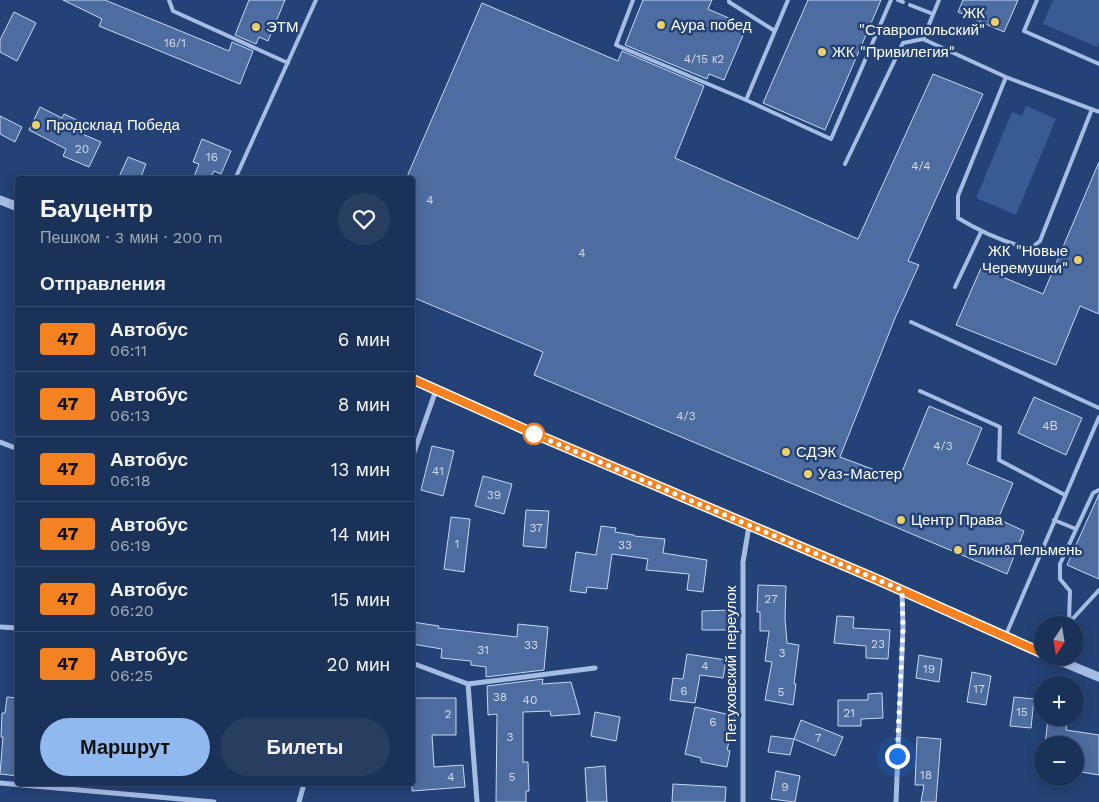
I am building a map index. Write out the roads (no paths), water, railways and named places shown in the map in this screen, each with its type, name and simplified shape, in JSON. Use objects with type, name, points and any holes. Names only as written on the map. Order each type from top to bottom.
[{"type":"street","points":[[0,200],[15,206]]},
{"type":"street","points":[[415,380],[535,434],[902,590],[1034,650]]},
{"type":"street","points":[[415,450],[436,390]]},
{"type":"street","points":[[0,442],[15,448]]},
{"type":"street","name":"Петуховский переулок","points":[[743,802],[743,562],[749,526]]},
{"type":"street","points":[[896,802],[903,628],[902,590]]},
{"type":"street","points":[[0,627],[15,628]]},
{"type":"street","points":[[415,664],[468,684],[595,668]]},
{"type":"street","points":[[1072,666],[1099,677]]},
{"type":"street","points":[[468,684],[476,802]]},
{"type":"street","points":[[0,783],[15,784]]},
{"type":"street","points":[[34,786],[214,802]]},
{"type":"street","points":[[299,802],[303,786]]},
{"type":"lane","points":[[169,0],[173,11],[288,63]]},
{"type":"lane","points":[[236,176],[316,0]]},
{"type":"lane","points":[[633,0],[616,45],[746,100],[831,139],[891,0]]},
{"type":"lane","points":[[729,0],[728,2],[775,31]]},
{"type":"lane","points":[[746,100],[788,0]]},
{"type":"lane","points":[[898,0],[903,2]]},
{"type":"lane","points":[[923,38],[939,0]]},
{"type":"lane","points":[[1036,0],[1024,31],[1099,64]]},
{"type":"lane","points":[[910,5],[934,14]]},
{"type":"lane","points":[[845,164],[903,43],[923,38],[1006,77],[1099,112]]},
{"type":"lane","points":[[1006,77],[958,196],[958,218],[981,232],[1030,249],[1040,241],[1092,109]]},
{"type":"lane","points":[[955,287],[981,232]]},
{"type":"lane","points":[[911,322],[1099,408]]},
{"type":"lane","points":[[920,392],[1000,427],[999,460],[1065,495]]},
{"type":"lane","points":[[1004,637],[1099,417]]},
{"type":"lane","points":[[1068,616],[1070,591],[1060,579],[1060,564],[1093,492],[1099,490]]},
{"type":"lane","points":[[1054,520],[1076,529]]},
{"type":"lane","points":[[1075,616],[1099,590]]},
{"type":"place","name":"ЖК \"Ставропольский\"","points":[[995,22]]},
{"type":"place","name":"Аура побед","points":[[661,25]]},
{"type":"place","name":"ЭТМ","points":[[256,27]]},
{"type":"place","name":"ЖК \"Привилегия\"","points":[[822,52]]},
{"type":"place","name":"Продсклад Победа","points":[[36,125]]},
{"type":"place","name":"ЖК \"Новые Черемушки\"","points":[[1078,260]]},
{"type":"place","name":"СДЭК","points":[[786,452]]},
{"type":"place","name":"Уаз-Мастер","points":[[808,474]]},
{"type":"place","name":"Центр Права","points":[[901,520]]},
{"type":"place","name":"Блин&Пельмень","points":[[958,550]]}]
